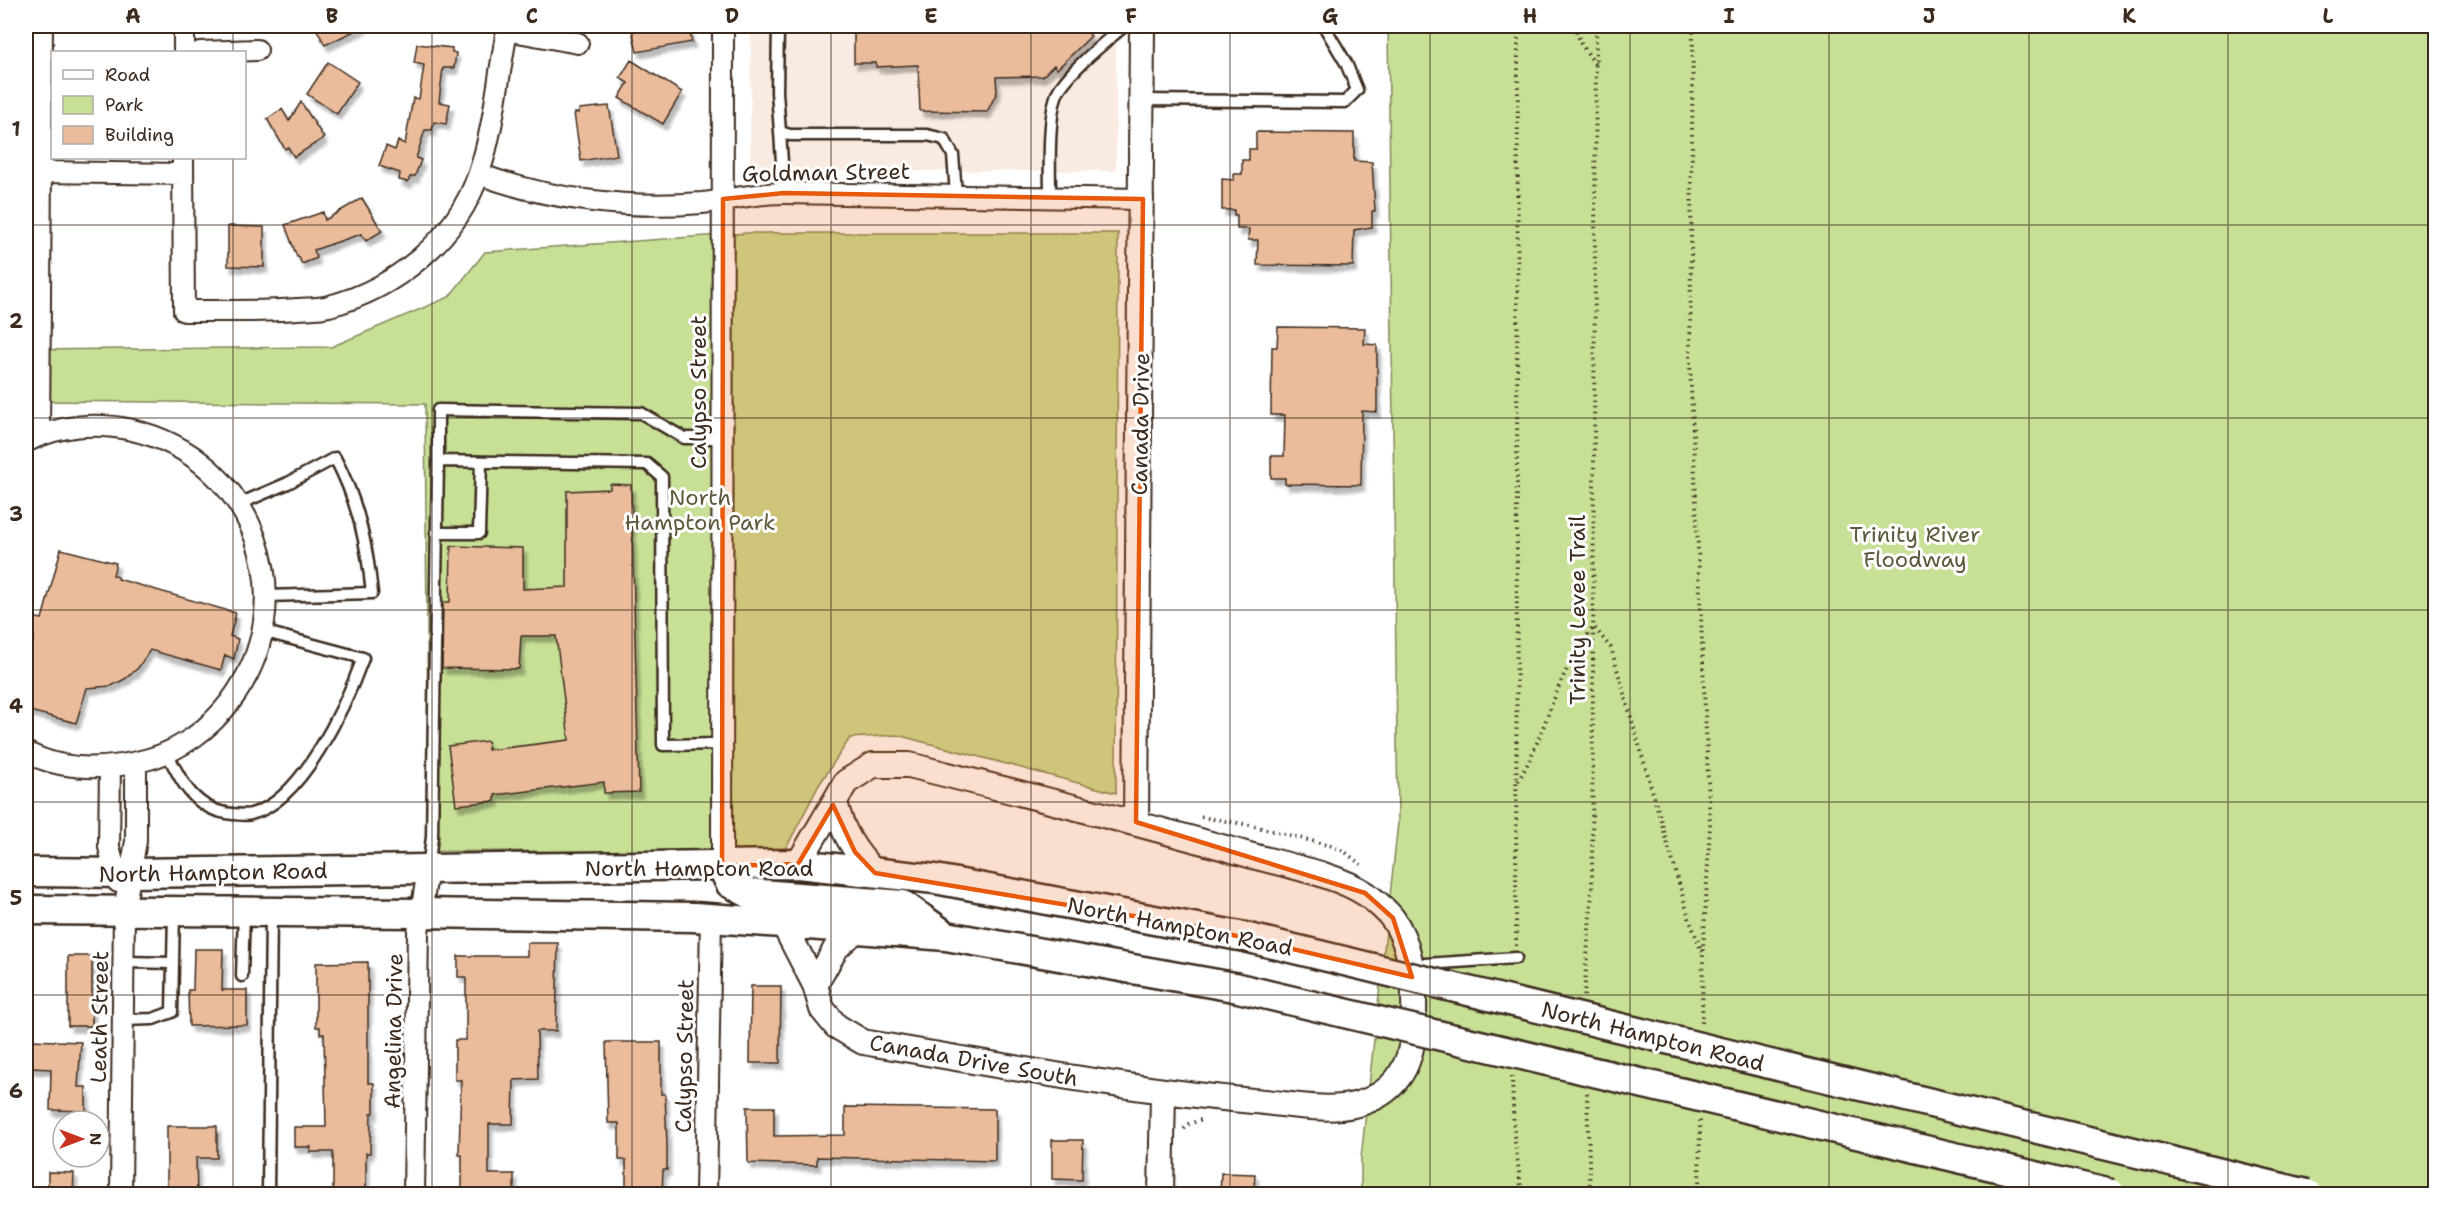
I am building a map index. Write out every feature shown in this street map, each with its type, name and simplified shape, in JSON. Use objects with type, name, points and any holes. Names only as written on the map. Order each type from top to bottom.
[{"type":"main road","name":"North Hampton Road","points":[[26,872],[123,873],[798,864],[935,879],[1245,937],[2307,1194]]},
{"type":"main road","points":[[722,866],[730,883],[749,893],[903,905],[946,936]]},
{"type":"main road","name":"North Hampton Road","points":[[26,910],[421,912],[711,918],[858,927],[946,936],[1234,987],[2111,1194]]},
{"type":"street","points":[[26,752],[37,758],[77,768],[110,767],[136,763],[167,752],[190,740],[219,716],[242,686],[258,651],[266,596],[266,575],[256,538],[240,504],[216,474],[186,451],[151,434],[114,426],[76,426],[32,438],[42,172],[42,26]]},
{"type":"street","points":[[184,26],[184,51]]},
{"type":"street","name":"Calypso Street","points":[[722,866],[723,26]]},
{"type":"street","name":"Canada Drive","points":[[1136,822],[1143,199],[1142,26]]},
{"type":"street","points":[[42,172],[183,166],[184,311],[267,311],[328,307],[388,283],[427,254],[455,219],[479,174],[507,28],[578,44]]},
{"type":"street","points":[[228,51],[257,50]]},
{"type":"street","name":"Goldman Street","points":[[479,174],[506,184],[555,196],[610,202],[692,203],[749,194],[784,192],[1050,195],[1143,199]]},
{"type":"street","name":"Leath Street","points":[[121,1194],[123,873],[136,841],[136,763]]},
{"type":"street","points":[[798,864],[846,782],[873,765],[909,765],[1136,822]]},
{"type":"street","name":"Leath Street","points":[[110,767],[109,847],[123,873]]},
{"type":"street","points":[[835,802],[845,837],[855,852],[875,873]]},
{"type":"street","name":"Canada Drive South","points":[[783,922],[815,985],[822,1009],[836,1026],[863,1042],[1163,1093],[1325,1107],[1357,1104],[1386,1092],[1402,1074],[1412,1053],[1415,1007],[1411,965],[1393,918],[1365,893],[1333,879],[1136,822]]},
{"type":"street","name":"Angelina Drive","points":[[414,1194],[418,932],[428,869]]},
{"type":"street","name":"Calypso Street","points":[[706,1194],[711,918]]},
{"type":"street","points":[[815,985],[836,948],[858,927]]},
{"type":"street","points":[[1161,1194],[1163,1093]]},
{"type":"lane","points":[[778,26],[777,92],[784,192]]},
{"type":"lane","points":[[1050,195],[1053,111],[1059,90],[1090,55],[1124,26]]},
{"type":"lane","points":[[1142,100],[1345,102],[1357,90],[1346,63],[1324,26]]},
{"type":"lane","points":[[780,132],[790,135],[927,135],[944,140],[953,155],[956,194]]},
{"type":"lane","points":[[428,869],[432,837],[438,410],[641,413],[684,438],[723,438]]},
{"type":"lane","points":[[240,504],[288,483],[335,458],[357,508],[364,535],[372,593],[266,596]]},
{"type":"lane","points":[[438,461],[647,464],[662,477],[663,745],[722,744]]},
{"type":"lane","points":[[436,533],[479,532],[481,462]]},
{"type":"lane","points":[[167,752],[178,777],[195,800],[219,813],[250,815],[277,801],[301,775],[330,734],[363,658],[262,631]]},
{"type":"lane","points":[[123,1020],[153,1019],[172,1012],[174,911]]},
{"type":"lane","points":[[242,976],[258,912]]},
{"type":"lane","points":[[258,912],[268,1194]]},
{"type":"lane","points":[[1411,965],[1516,958]]},
{"type":"lane","points":[[124,962],[173,963]]},
{"type":"path","points":[[1516,958],[1518,26]]},
{"type":"path","points":[[1574,26],[1581,44],[1596,64]]},
{"type":"path","name":"Trinity Levee Trail","points":[[1584,999],[1592,890],[1596,26]]},
{"type":"path","points":[[1693,26],[1690,363],[1710,825],[1702,953],[1701,1034]]},
{"type":"path","points":[[1518,782],[1529,764],[1552,700],[1578,645],[1594,627],[1611,648],[1690,921],[1702,953]]},
{"type":"path","points":[[1512,1069],[1514,1135],[1522,1194]]},
{"type":"path","points":[[1587,1089],[1590,1194]]},
{"type":"path","points":[[1700,1194],[1701,1114]]},
{"type":"highlighted area","points":[[784,193],[1143,199],[1136,822],[1365,893],[1393,918],[1412,977],[1194,926],[875,873],[855,852],[833,805],[798,864],[722,866],[723,199]]},
{"type":"shaded area","points":[[751,26],[1116,26],[1116,171],[750,171]]},
{"type":"green space","name":"Trinity River Floodway","points":[[1388,26],[2435,26],[2435,1194],[1361,1194],[1361,1158],[1398,823]]},
{"type":"green space","name":"North Hampton Park","points":[[748,233],[1118,233],[1116,793],[897,735],[850,738],[819,785],[784,852],[429,851],[425,404],[26,401],[26,350],[331,347],[449,297],[485,252]]},
{"type":"building","points":[[315,26],[365,26],[325,45]]},
{"type":"building","points":[[631,26],[688,26],[692,42],[637,52]]},
{"type":"building","points":[[854,26],[1086,26],[1086,31],[1091,36],[1057,69],[1054,65],[1043,76],[996,77],[997,92],[987,112],[920,111],[918,65],[876,67],[876,63],[854,63]]},
{"type":"building","points":[[417,44],[452,48],[452,52],[456,53],[454,68],[443,68],[439,102],[450,104],[446,124],[434,122],[432,130],[425,130],[416,158],[421,160],[415,176],[410,177],[408,182],[399,180],[400,173],[379,166],[386,146],[395,150],[398,141],[405,144],[413,98],[419,99],[424,65],[414,63]]},
{"type":"building","points":[[631,60],[682,92],[663,124],[619,98],[628,83],[620,78]]},
{"type":"building","points":[[328,62],[358,82],[337,114],[307,94]]},
{"type":"building","points":[[301,102],[324,138],[294,157],[288,147],[285,149],[267,119],[282,109],[289,121]]},
{"type":"building","points":[[609,106],[617,155],[581,161],[574,113],[579,113],[579,109]]},
{"type":"building","points":[[1256,132],[1354,133],[1354,161],[1372,162],[1375,211],[1372,211],[1372,227],[1354,230],[1353,266],[1257,265],[1258,240],[1248,240],[1249,229],[1237,229],[1237,215],[1234,215],[1234,210],[1222,210],[1222,179],[1234,180],[1234,174],[1242,174],[1242,160],[1249,160],[1249,149],[1256,149]]},
{"type":"building","points":[[362,198],[382,231],[366,241],[361,234],[314,250],[317,258],[302,264],[285,225],[323,212],[325,220]]},
{"type":"building","points":[[228,226],[264,227],[264,267],[228,266]]},
{"type":"building","points":[[1278,327],[1365,328],[1364,344],[1377,345],[1377,412],[1362,411],[1361,485],[1285,484],[1285,478],[1271,478],[1271,456],[1284,456],[1285,415],[1271,415],[1272,347],[1277,347]]},
{"type":"building","points":[[610,484],[631,485],[639,792],[604,793],[604,782],[495,795],[495,801],[456,805],[448,746],[488,741],[488,750],[569,740],[556,636],[521,636],[519,669],[442,668],[443,602],[450,602],[451,546],[523,548],[523,589],[567,587],[567,491],[610,489]]},
{"type":"building","points":[[61,549],[116,563],[113,575],[118,579],[236,613],[230,636],[238,639],[234,659],[225,655],[221,670],[150,650],[138,668],[125,679],[111,686],[87,688],[76,723],[26,710],[26,669],[34,637],[29,636],[29,629],[32,617],[42,619]]},
{"type":"building","points":[[527,943],[558,943],[556,1031],[537,1031],[538,1079],[514,1080],[513,1124],[489,1124],[489,1174],[514,1174],[514,1194],[462,1194],[462,1155],[459,1155],[461,1080],[455,1080],[455,1040],[466,1040],[466,977],[458,977],[458,956],[527,956]]},
{"type":"building","points":[[194,949],[223,949],[222,990],[247,990],[247,1025],[189,1026],[188,990],[193,990]]},
{"type":"building","points":[[68,956],[92,956],[92,1026],[68,1026]]},
{"type":"building","points":[[368,962],[368,1083],[374,1083],[374,1113],[371,1113],[370,1153],[366,1153],[366,1194],[333,1194],[333,1152],[310,1152],[311,1147],[294,1147],[294,1127],[326,1127],[324,1034],[320,1034],[320,1027],[316,1027],[316,963]]},
{"type":"building","points":[[751,986],[781,986],[780,1063],[750,1063]]},
{"type":"building","points":[[31,1040],[81,1042],[78,1087],[86,1087],[86,1109],[50,1110],[51,1069],[30,1068]]},
{"type":"building","points":[[606,1042],[661,1042],[661,1094],[665,1094],[667,1145],[667,1170],[663,1170],[662,1194],[626,1194],[626,1160],[619,1160],[619,1123],[608,1123]]},
{"type":"building","points":[[747,1107],[774,1107],[774,1136],[845,1135],[845,1107],[995,1109],[995,1161],[817,1157],[817,1165],[748,1163]]},
{"type":"building","points":[[167,1126],[217,1126],[217,1158],[196,1158],[197,1194],[167,1194]]},
{"type":"building","points":[[1052,1140],[1083,1140],[1082,1180],[1052,1179]]},
{"type":"building","points":[[48,1172],[74,1173],[73,1194],[48,1194]]},
{"type":"building","points":[[1221,1173],[1255,1174],[1254,1194],[1220,1194]]}]
